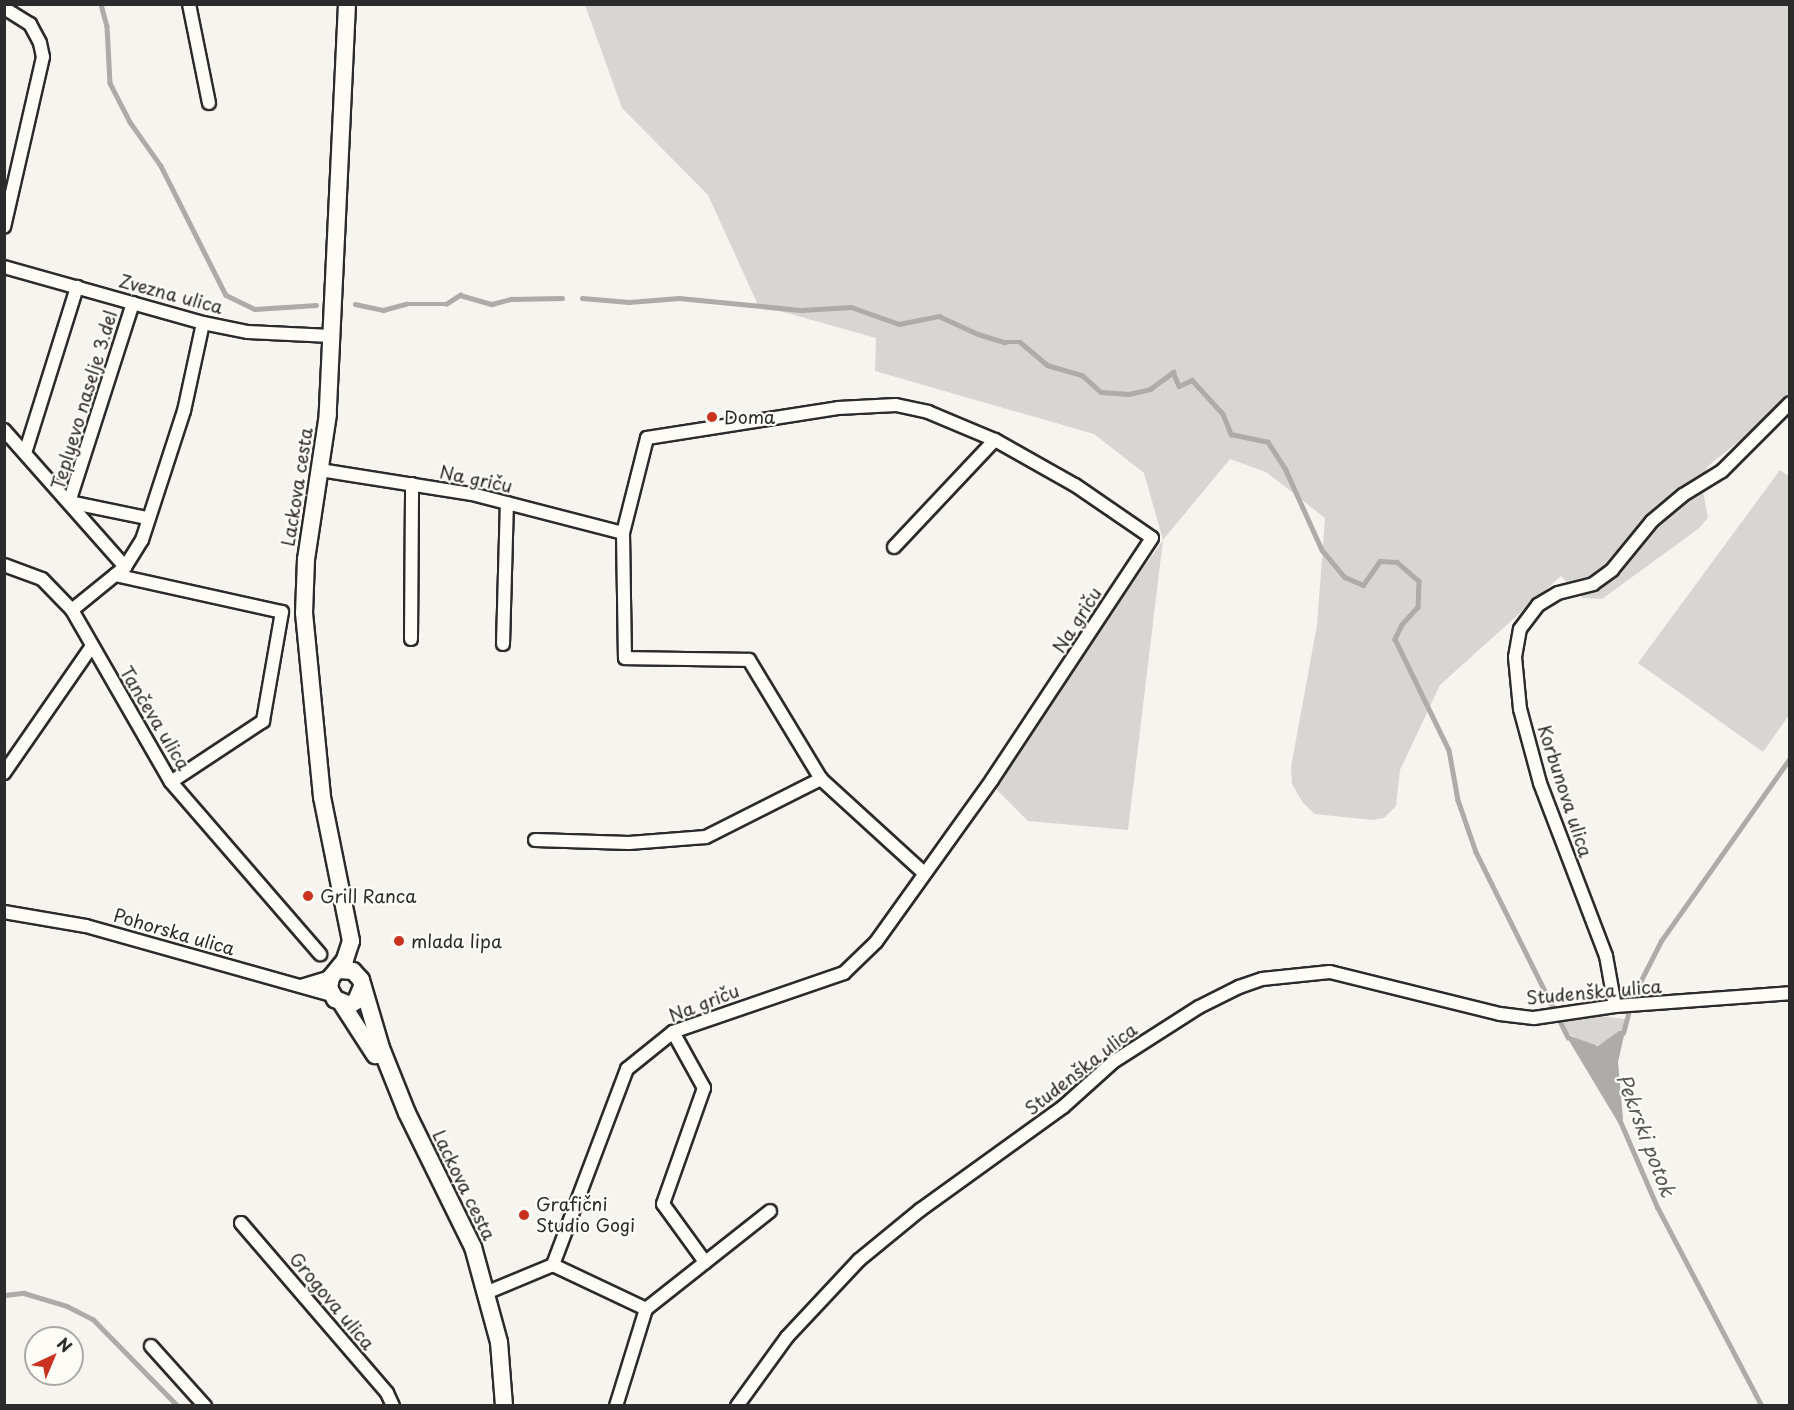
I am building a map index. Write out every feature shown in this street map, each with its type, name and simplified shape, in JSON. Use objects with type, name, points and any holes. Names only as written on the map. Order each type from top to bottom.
[{"type":"street","points":[[189,4],[210,103]]},
{"type":"street","name":"Lackova cesta","points":[[347,4],[331,336],[320,470],[306,559],[304,613],[322,797],[360,981],[407,1113],[473,1247],[488,1292],[499,1342],[504,1406]]},
{"type":"street","points":[[4,8],[30,24],[40,43],[43,57],[4,227]]},
{"type":"street","points":[[4,170],[18,174]]},
{"type":"street","name":"Zvezna ulica","points":[[4,267],[202,323],[248,332],[331,336]]},
{"type":"street","points":[[26,450],[77,287]]},
{"type":"street","name":"Teplyevo naselje 3.del","points":[[133,303],[69,502],[147,518]]},
{"type":"street","points":[[72,610],[120,571],[142,540],[147,518],[184,411],[202,323]]},
{"type":"street","name":"Korbunova ulica","points":[[1619,1006],[1606,956],[1540,783],[1515,683],[1516,643],[1526,617],[1538,605],[1558,593],[1593,584],[1612,570],[1652,521],[1683,495],[1722,471],[1790,403]]},
{"type":"street","name":"Na griču","points":[[553,1265],[627,1069],[673,1032],[843,973],[876,942],[992,780],[1152,538],[1075,485],[995,440],[928,412],[896,405],[838,408],[647,438],[623,533],[625,658],[749,660],[821,779],[924,873]]},
{"type":"street","points":[[4,430],[26,450],[69,502],[120,571],[282,612],[264,721],[171,782]]},
{"type":"street","points":[[894,547],[995,440]]},
{"type":"street","name":"Na griču","points":[[320,470],[412,484],[507,503],[623,533]]},
{"type":"street","points":[[411,639],[412,484]]},
{"type":"street","points":[[503,644],[507,503]]},
{"type":"street","name":"Tančeva ulica","points":[[4,565],[42,579],[72,610],[171,782],[320,954]]},
{"type":"street","points":[[4,773],[92,646]]},
{"type":"street","points":[[535,840],[629,843],[706,837],[821,779]]},
{"type":"street","name":"Pohorska ulica","points":[[4,912],[86,926],[301,986],[336,999]]},
{"type":"street","points":[[351,941],[335,973],[336,999],[363,1032],[407,1113]]},
{"type":"street","points":[[301,986],[346,968],[360,981],[356,1001],[336,999]]},
{"type":"street","name":"Studenška ulica","points":[[737,1406],[787,1337],[859,1260],[920,1210],[1063,1107],[1113,1062],[1199,1007],[1239,987],[1262,979],[1330,972],[1500,1014],[1545,1017],[1565,1012],[1619,1006],[1790,993]]},
{"type":"street","points":[[673,1032],[704,1088],[663,1204],[705,1262]]},
{"type":"street","points":[[616,1406],[646,1309],[770,1211]]},
{"type":"street","name":"Grogova ulica","points":[[241,1223],[387,1393],[393,1406]]},
{"type":"street","points":[[488,1292],[553,1265],[646,1309]]},
{"type":"street","points":[[151,1346],[205,1406]]},
{"type":"shaded area","points":[[585,5],[1789,5],[1789,392],[1763,422],[1708,466],[1701,480],[1708,518],[1698,529],[1602,599],[1583,598],[1561,576],[1440,685],[1400,770],[1396,806],[1384,818],[1372,820],[1315,814],[1303,803],[1292,784],[1291,767],[1317,625],[1325,518],[1266,472],[1230,459],[1163,540],[1144,473],[1094,434],[875,371],[876,338],[758,305],[708,195],[622,108]]},
{"type":"shaded area","points":[[1780,470],[1790,477],[1789,715],[1763,752],[1638,663]]},
{"type":"shaded area","points":[[1163,540],[1128,830],[1028,821],[995,788],[1063,682]]},
{"type":"shaded area","points":[[1593,1015],[1625,1019],[1623,1030],[1605,1045],[1589,1045],[1567,1033],[1559,1018]]},
{"type":"shaded area","points":[[1619,1031],[1625,1031],[1618,1062],[1623,1119],[1619,1124],[1565,1034],[1598,1046]]},
{"type":"waterway","points":[[101,4],[107,26],[110,83],[130,122],[161,166],[226,295],[255,309],[316,305]]},
{"type":"waterway","points":[[355,304],[383,310],[406,304],[446,304],[460,295],[492,304],[511,299],[562,298]]},
{"type":"waterway","points":[[582,298],[629,302],[679,298],[802,310],[851,307],[899,324],[939,316],[978,334],[1005,342],[1020,342],[1047,365],[1082,375],[1101,392],[1129,394],[1150,389],[1173,372],[1179,386],[1192,380],[1223,414],[1231,434],[1268,442],[1285,468],[1322,550],[1345,577],[1363,585],[1380,561],[1397,562],[1419,581],[1418,607],[1402,625],[1395,639],[1449,750],[1458,800],[1476,852],[1568,1037]]},
{"type":"waterway","name":"Pekrski potok","points":[[1623,1033],[1633,996],[1661,941],[1790,758]]},
{"type":"waterway","name":"Pekrski potok","points":[[1619,1118],[1658,1208],[1762,1406]]},
{"type":"waterway","points":[[4,1295],[24,1293],[67,1306],[93,1319],[178,1406]]},
{"type":"place","name":"Doma","points":[[712,417]]},
{"type":"place","name":"Grill Ranca","points":[[308,896]]},
{"type":"place","name":"mlada lipa","points":[[399,941]]},
{"type":"place","name":"Grafični Studio Gogi","points":[[524,1215]]}]
